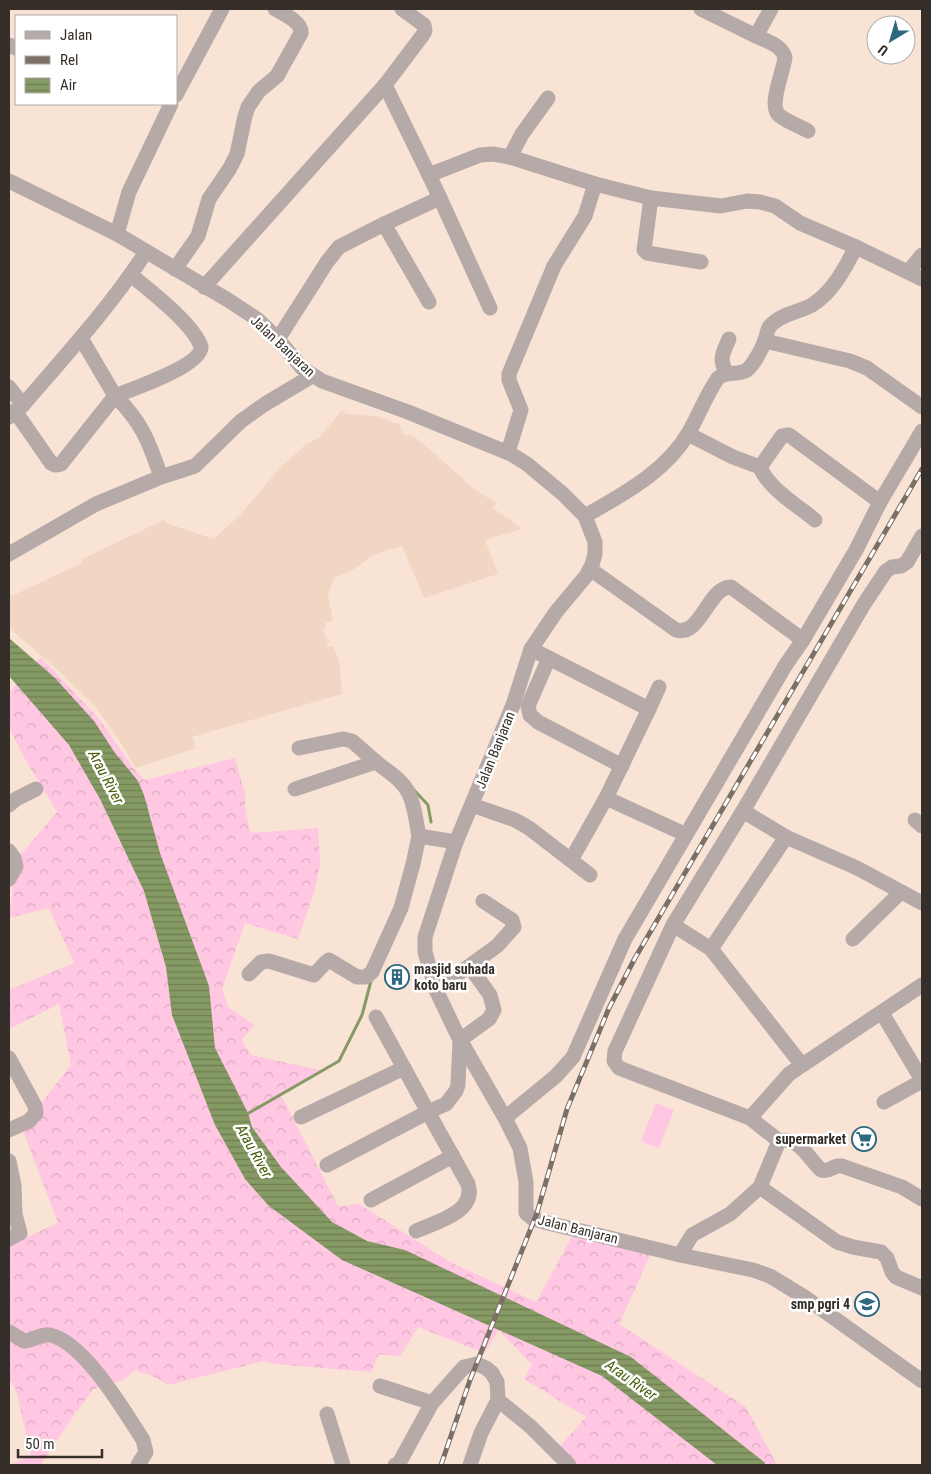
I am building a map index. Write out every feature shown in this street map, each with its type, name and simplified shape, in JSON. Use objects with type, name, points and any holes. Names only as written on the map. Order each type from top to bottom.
[{"type":"street","points":[[178,91],[222,9]]},
{"type":"street","points":[[175,269],[198,236],[209,199],[237,154],[248,107],[259,91],[279,74],[301,33],[301,28],[298,24],[275,9]]},
{"type":"street","points":[[204,287],[385,85],[425,31],[422,22],[402,9]]},
{"type":"street","points":[[701,9],[778,47],[784,53],[785,57],[775,99],[776,112],[808,131]]},
{"type":"street","points":[[756,36],[771,9]]},
{"type":"street","points":[[385,85],[440,198],[490,308]]},
{"type":"street","points":[[510,157],[522,134],[548,98]]},
{"type":"street","points":[[117,234],[129,192],[171,105]]},
{"type":"street","points":[[429,175],[480,155],[493,154],[510,157],[595,184],[651,198],[720,206],[747,201],[760,202],[775,206],[800,223],[856,247],[922,279]]},
{"type":"street","name":"Jalan Banjaran","points":[[9,181],[117,234],[256,319],[278,339],[302,368],[312,376],[337,388],[408,412],[508,452],[520,459],[563,494],[585,516],[595,542],[595,554],[590,569],[556,612],[531,649],[513,705],[472,805],[452,841],[425,937],[425,952],[436,990],[460,1040],[517,1140],[522,1154],[526,1182],[526,1211],[530,1217],[680,1255],[753,1270],[770,1276],[806,1298],[922,1381]]},
{"type":"street","points":[[508,452],[521,410],[509,380],[509,374],[554,266],[585,216],[595,184]]},
{"type":"street","points":[[278,339],[332,255],[346,243],[440,198]]},
{"type":"street","points":[[651,198],[644,250],[647,253],[701,262]]},
{"type":"street","points":[[384,224],[429,302]]},
{"type":"street","points":[[585,516],[643,481],[661,466],[688,434],[716,380],[727,373],[739,373],[747,370],[765,341],[771,324],[812,305],[824,295],[839,277],[856,247]]},
{"type":"street","points":[[16,411],[81,338],[146,252]]},
{"type":"street","points":[[908,272],[922,255]]},
{"type":"street","points":[[9,387],[16,411],[49,461],[58,465],[61,464],[115,396],[185,366],[201,350],[196,337],[182,321],[131,274]]},
{"type":"street","points":[[81,338],[115,396],[135,418],[144,433],[152,448],[161,477]]},
{"type":"street","points":[[727,373],[722,366],[722,355],[729,338]]},
{"type":"street","points":[[765,341],[850,361],[867,368],[922,408]]},
{"type":"street","points":[[9,554],[78,514],[161,477],[195,466],[241,421],[265,404],[312,376]]},
{"type":"street","points":[[505,1118],[556,1076],[573,1056],[625,939],[856,550],[880,502],[922,431]]},
{"type":"street","points":[[688,434],[733,457],[760,467],[767,480],[775,488],[815,520]]},
{"type":"street","points":[[760,467],[782,436],[789,435],[880,502]]},
{"type":"street","points":[[779,1142],[750,1118],[622,1070],[614,1061],[615,1051],[673,926],[869,596],[886,571],[892,567],[902,566],[907,562],[922,536]]},
{"type":"street","points":[[590,569],[676,630],[682,632],[690,629],[721,590],[731,588],[803,640]]},
{"type":"street","points":[[531,649],[649,709]]},
{"type":"street","points":[[549,658],[528,706],[530,715],[538,722],[622,766]]},
{"type":"street","points":[[571,860],[606,798],[659,687]]},
{"type":"street","points":[[249,974],[261,962],[269,961],[314,975],[329,960],[357,977],[366,977],[372,972],[401,908],[422,836],[408,792],[402,784],[356,744],[346,739],[299,748]]},
{"type":"street","points":[[295,789],[376,762]]},
{"type":"street","points":[[9,805],[16,799],[36,789]]},
{"type":"street","points":[[606,798],[678,831]]},
{"type":"street","points":[[472,805],[522,824],[590,875]]},
{"type":"street","points":[[743,811],[786,838],[844,862],[901,892],[921,900]]},
{"type":"street","points":[[422,836],[452,841]]},
{"type":"street","points":[[711,949],[786,838]]},
{"type":"street","points":[[9,851],[16,861],[16,866],[9,879]]},
{"type":"street","points":[[853,939],[901,892]]},
{"type":"street","points":[[436,990],[497,946],[514,928],[512,920],[482,901]]},
{"type":"street","points":[[673,926],[711,949],[802,1065]]},
{"type":"street","points":[[328,1165],[446,1104],[456,1091],[458,1085],[460,1040],[489,1019],[494,1010],[490,995],[470,967]]},
{"type":"street","points":[[750,1118],[781,1081],[922,985]]},
{"type":"street","points":[[882,1013],[922,1081],[884,1102]]},
{"type":"street","points":[[376,1018],[470,1190],[467,1203],[460,1211],[416,1231]]},
{"type":"street","points":[[9,1058],[35,1106],[36,1113],[29,1121],[9,1130]]},
{"type":"street","points":[[302,1118],[404,1068]]},
{"type":"street","points":[[680,1255],[692,1235],[730,1214],[760,1187],[779,1142],[785,1140],[796,1143],[821,1170],[827,1171],[836,1166],[842,1166],[902,1187],[922,1199]]},
{"type":"street","points":[[370,1200],[453,1156]]},
{"type":"street","points":[[9,1161],[14,1185],[15,1214],[20,1233],[9,1239]]},
{"type":"street","points":[[760,1187],[837,1242],[881,1252],[887,1258],[896,1277],[922,1288]]},
{"type":"street","points":[[9,1332],[24,1341],[46,1334],[55,1336],[88,1361],[144,1440],[146,1452],[138,1465]]},
{"type":"street","points":[[397,1465],[432,1403],[461,1369],[471,1364],[482,1366],[492,1373],[497,1382],[498,1400],[481,1433],[470,1465]]},
{"type":"street","points":[[380,1386],[432,1403]]},
{"type":"street","points":[[498,1400],[531,1427],[569,1465]]},
{"type":"street","points":[[327,1414],[343,1465]]},
{"type":"shaded area","points":[[342,410],[346,414],[376,416],[400,425],[403,434],[406,436],[410,434],[420,441],[473,488],[496,503],[493,508],[522,529],[485,540],[498,574],[424,598],[402,546],[371,557],[351,571],[334,578],[328,595],[333,620],[325,623],[326,627],[323,629],[326,639],[330,641],[326,645],[327,647],[332,646],[334,648],[339,660],[342,694],[192,737],[196,748],[136,768],[95,706],[59,671],[9,628],[9,595],[14,595],[82,563],[82,559],[164,520],[166,523],[214,539],[240,515],[279,469],[306,444],[319,438]]},
{"type":"green space","points":[[41,657],[100,720],[134,769],[145,780],[235,758],[245,794],[245,808],[250,833],[318,828],[320,864],[315,889],[298,939],[245,923],[222,989],[228,1007],[254,1025],[242,1040],[251,1055],[320,1070],[281,1095],[338,1206],[359,1204],[450,1262],[536,1302],[575,1231],[653,1249],[619,1324],[746,1407],[777,1465],[567,1465],[555,1452],[586,1417],[524,1379],[532,1365],[499,1330],[484,1353],[418,1327],[400,1357],[379,1354],[371,1372],[274,1364],[264,1361],[168,1385],[157,1378],[135,1370],[123,1380],[94,1389],[76,1412],[41,1465],[9,1465],[31,1455],[16,1390],[9,1379],[9,1245],[58,1223],[22,1128],[71,1065],[59,1004],[9,1029],[9,990],[74,963],[49,908],[9,918],[16,860],[57,812],[9,728],[9,693]]},
{"type":"green space","points":[[656,1103],[674,1110],[659,1148],[641,1141]]},
{"type":"water","name":"Arau River","points":[[9,638],[55,678],[94,721],[115,753],[138,781],[144,795],[160,853],[209,986],[215,1048],[248,1113],[252,1127],[281,1167],[332,1222],[367,1241],[405,1250],[631,1357],[766,1465],[717,1465],[602,1376],[342,1260],[269,1206],[245,1179],[215,1125],[172,1015],[166,967],[144,891],[100,799],[69,745],[9,676]]},
{"type":"waterway","points":[[414,790],[428,805],[431,822]]},
{"type":"waterway","name":"Arau River","points":[[247,1114],[339,1061],[362,1015],[371,981]]},
{"type":"railway","points":[[441,1465],[470,1380],[537,1213],[567,1109],[609,1008],[635,958],[922,469]]},
{"type":"place","name":"masjid suhada koto baru","points":[[397,977]]},
{"type":"place","name":"supermarket","points":[[864,1139]]},
{"type":"place","name":"smp pgri 4","points":[[867,1304]]}]
